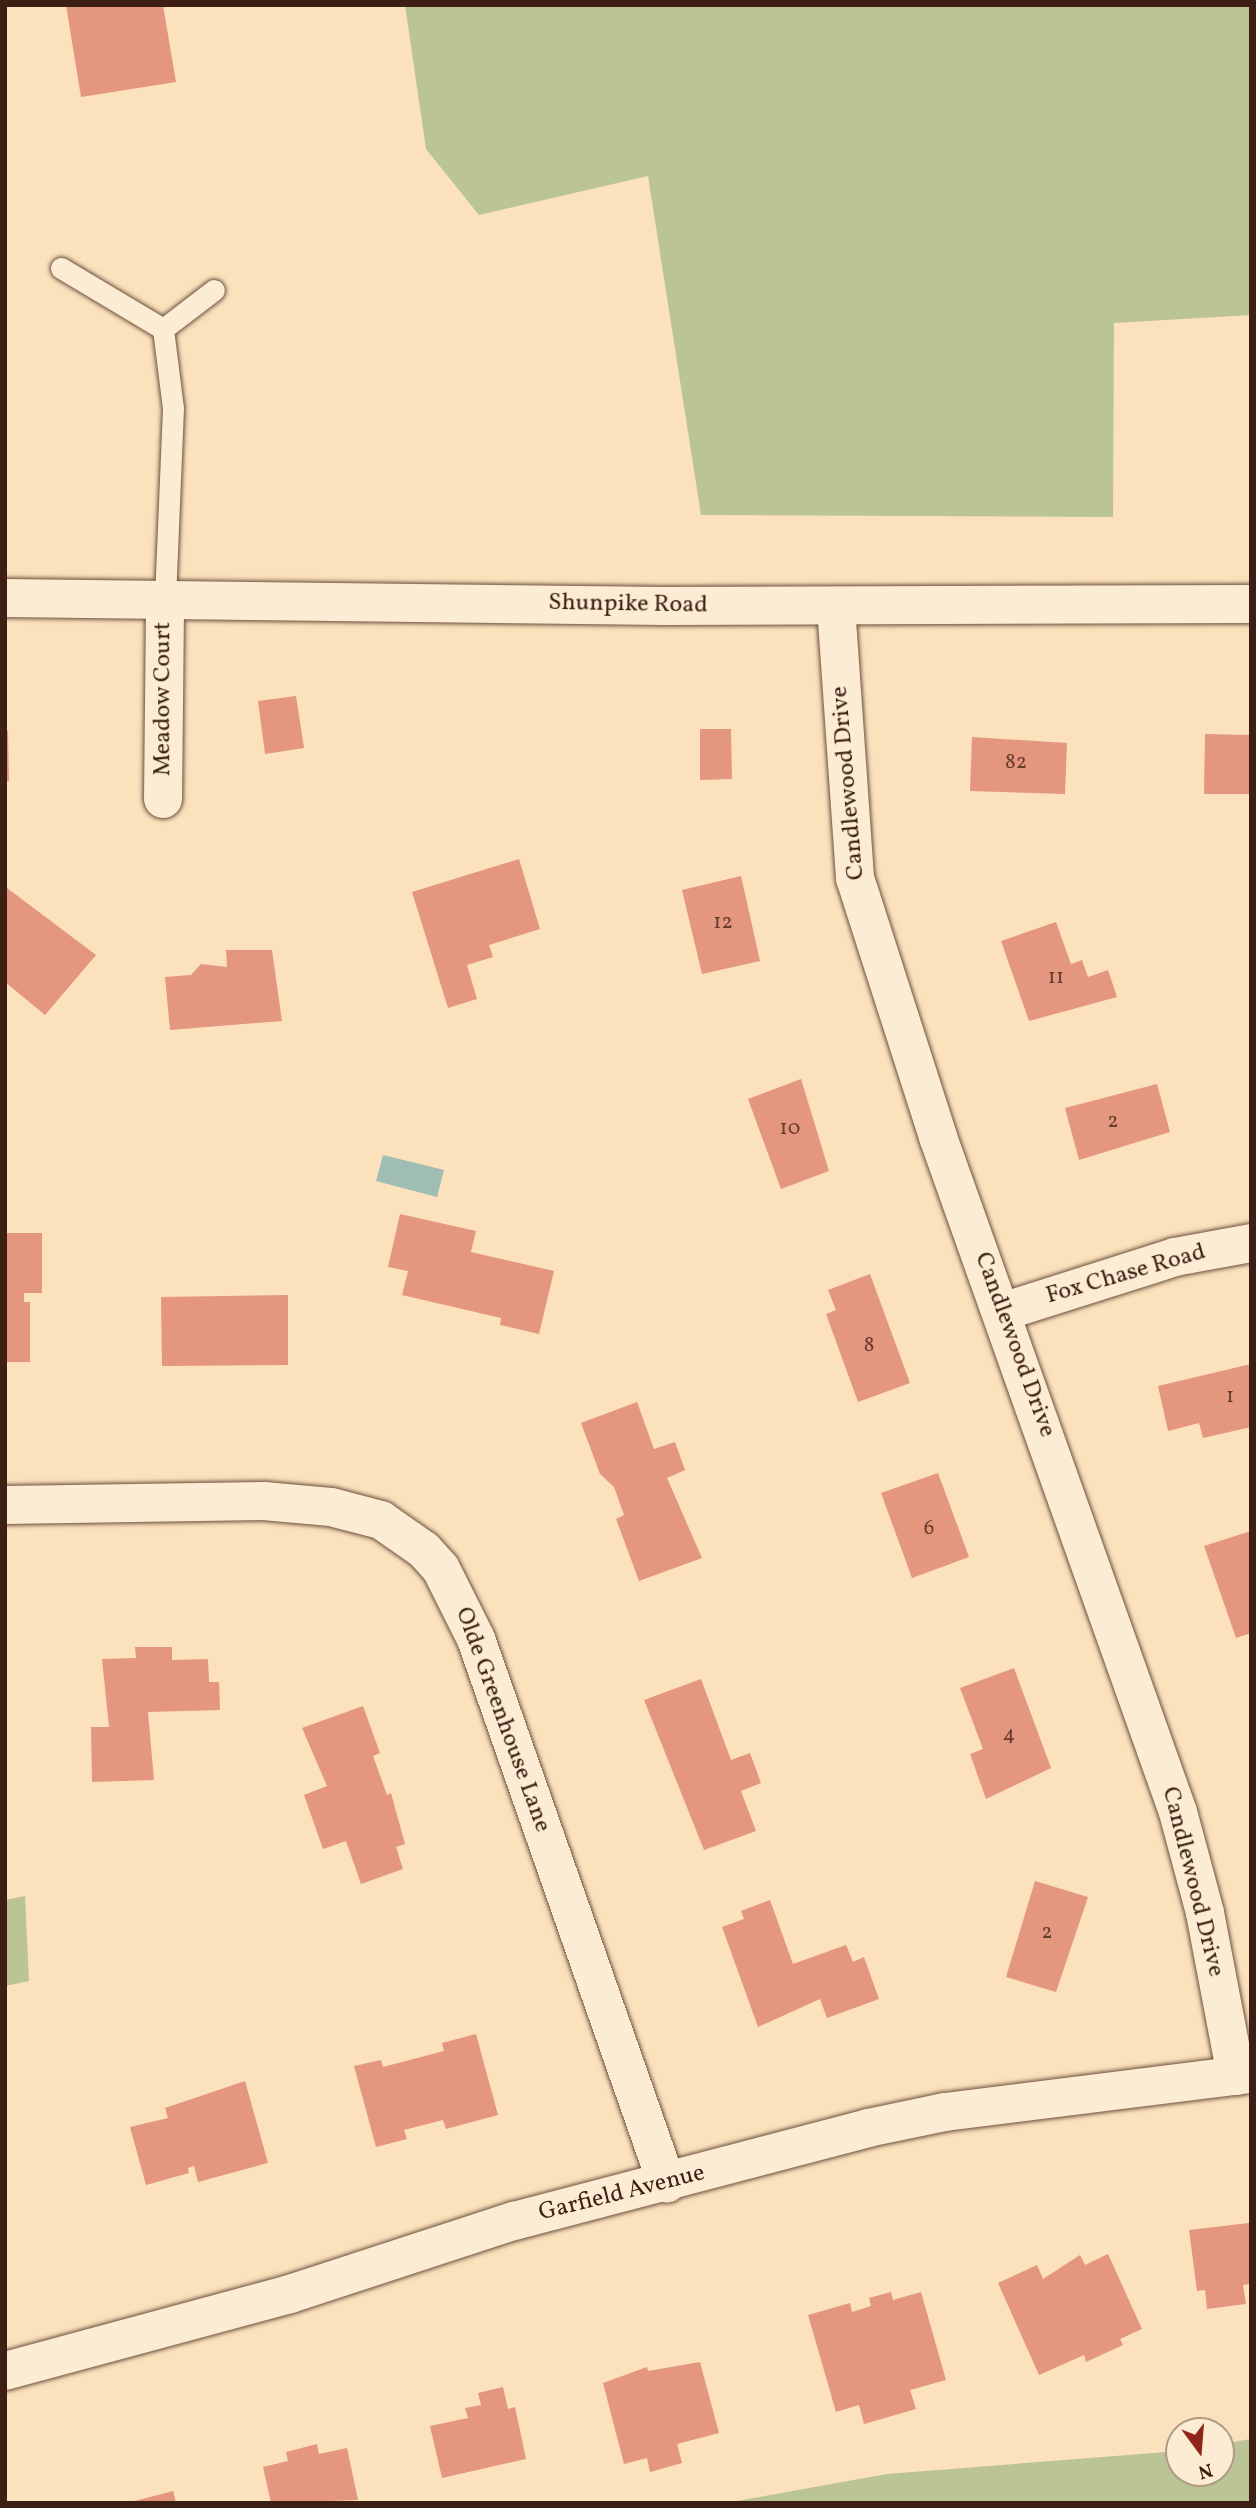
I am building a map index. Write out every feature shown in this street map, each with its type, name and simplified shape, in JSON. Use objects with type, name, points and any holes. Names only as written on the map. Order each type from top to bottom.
[{"type":"street","name":"Shunpike Road","points":[[5,598],[836,606],[1251,604]]},
{"type":"street","name":"Meadow Court","points":[[163,799],[165,598]]},
{"type":"street","name":"Candlewood Drive","points":[[836,606],[855,878],[929,1111],[1178,1812],[1243,2075]]},
{"type":"street","name":"Fox Chase Road","points":[[1002,1312],[1175,1257],[1251,1243]]},
{"type":"street","name":"Olde Greenhouse Lane","points":[[5,1505],[264,1501],[331,1507],[381,1520],[424,1550],[441,1569],[476,1639],[667,2184]]},
{"type":"street","name":"Garfield Avenue","points":[[5,2371],[290,2294],[514,2221],[945,2112],[1243,2075]]},
{"type":"lane","points":[[61,268],[163,328]]},
{"type":"lane","points":[[163,328],[214,290]]},
{"type":"lane","points":[[163,328],[173,408],[165,598]]},
{"type":"green space","points":[[405,5],[1251,5],[1251,315],[1114,323],[1113,517],[701,515],[648,176],[479,215],[426,149]]},
{"type":"green space","points":[[25,1896],[29,1981],[5,1986],[5,1900]]},
{"type":"green space","points":[[1251,2439],[1251,2503],[726,2503],[887,2474],[1165,2452],[1165,2487],[1235,2487],[1235,2442]]},
{"type":"water","points":[[383,1155],[444,1170],[437,1197],[376,1181]]},
{"type":"building","points":[[66,5],[163,5],[176,82],[81,97]]},
{"type":"building","points":[[296,696],[304,748],[265,754],[258,701]]},
{"type":"building","points":[[700,729],[731,729],[732,779],[700,780]]},
{"type":"building","points":[[5,731],[8,731],[9,781],[5,781]]},
{"type":"building","points":[[1205,734],[1251,735],[1251,794],[1204,794]]},
{"type":"building","points":[[972,737],[1067,743],[1065,794],[970,791]]},
{"type":"building","points":[[519,859],[540,929],[489,945],[493,957],[467,965],[477,999],[448,1008],[412,892]]},
{"type":"building","points":[[741,876],[760,961],[702,974],[682,890]]},
{"type":"building","points":[[7,888],[96,955],[45,1015],[5,982]]},
{"type":"building","points":[[1056,922],[1071,964],[1082,960],[1088,977],[1108,970],[1117,997],[1029,1021],[1001,941]]},
{"type":"building","points":[[226,950],[272,950],[282,1021],[170,1030],[165,977],[191,975],[201,964],[227,967]]},
{"type":"building","points":[[801,1079],[829,1171],[781,1189],[748,1099]]},
{"type":"building","points":[[1157,1084],[1170,1132],[1079,1160],[1065,1108]]},
{"type":"building","points":[[400,1214],[476,1231],[471,1252],[554,1271],[539,1334],[500,1325],[501,1318],[402,1295],[408,1271],[388,1267]]},
{"type":"building","points":[[5,1233],[42,1233],[42,1293],[24,1293],[24,1302],[30,1302],[30,1362],[5,1362]]},
{"type":"building","points":[[870,1274],[910,1383],[858,1402],[826,1314],[836,1310],[828,1290]]},
{"type":"building","points":[[288,1295],[288,1365],[162,1366],[161,1297]]},
{"type":"building","points":[[1251,1364],[1251,1427],[1203,1438],[1199,1423],[1168,1431],[1158,1386]]},
{"type":"building","points":[[637,1402],[654,1449],[675,1442],[685,1470],[667,1478],[702,1558],[639,1581],[616,1519],[624,1515],[614,1487],[600,1474],[581,1423]]},
{"type":"building","points":[[938,1473],[969,1557],[912,1578],[881,1493]]},
{"type":"building","points":[[1251,1531],[1251,1633],[1236,1638],[1204,1546]]},
{"type":"building","points":[[135,1647],[172,1647],[172,1660],[208,1659],[209,1682],[219,1682],[220,1710],[148,1712],[154,1780],[92,1782],[91,1727],[109,1727],[102,1659],[136,1658]]},
{"type":"building","points":[[1014,1668],[1051,1768],[986,1799],[970,1754],[983,1749],[960,1688]]},
{"type":"building","points":[[701,1679],[731,1760],[750,1753],[761,1783],[741,1791],[756,1831],[704,1850],[644,1700]]},
{"type":"building","points":[[363,1706],[380,1753],[373,1756],[387,1795],[391,1793],[405,1844],[396,1847],[403,1869],[361,1884],[346,1841],[323,1849],[304,1795],[327,1786],[302,1728]]},
{"type":"building","points":[[1035,1881],[1088,1897],[1056,1992],[1006,1977]]},
{"type":"building","points":[[770,1900],[793,1964],[846,1945],[853,1962],[864,1957],[879,1999],[827,2018],[820,1999],[758,2027],[722,1927],[744,1919],[741,1911]]},
{"type":"building","points":[[476,2034],[498,2115],[446,2129],[443,2120],[404,2130],[407,2139],[376,2147],[354,2066],[381,2060],[383,2067],[444,2051],[442,2043]]},
{"type":"building","points":[[245,2081],[268,2163],[198,2182],[194,2166],[188,2168],[189,2173],[146,2185],[130,2127],[168,2118],[165,2108]]},
{"type":"building","points":[[1249,2223],[1251,2284],[1243,2285],[1246,2304],[1207,2309],[1205,2290],[1197,2291],[1189,2230]]},
{"type":"building","points":[[1108,2254],[1142,2329],[1120,2339],[1123,2345],[1086,2362],[1084,2355],[1039,2375],[998,2283],[1037,2265],[1043,2279],[1080,2255],[1085,2265]]},
{"type":"building","points":[[891,2292],[893,2300],[921,2292],[946,2380],[910,2390],[916,2409],[864,2424],[859,2405],[836,2412],[808,2315],[850,2303],[852,2312],[871,2306],[869,2298]]},
{"type":"building","points":[[700,2362],[719,2433],[677,2444],[682,2463],[650,2472],[647,2458],[624,2464],[603,2383],[647,2367],[648,2371]]},
{"type":"building","points":[[503,2387],[508,2409],[515,2407],[526,2459],[442,2478],[430,2426],[468,2418],[465,2408],[481,2405],[478,2393]]},
{"type":"building","points":[[317,2444],[319,2454],[347,2448],[358,2500],[271,2503],[263,2467],[288,2461],[286,2452]]},
{"type":"building","points":[[173,2491],[176,2503],[131,2503],[131,2502]]}]
